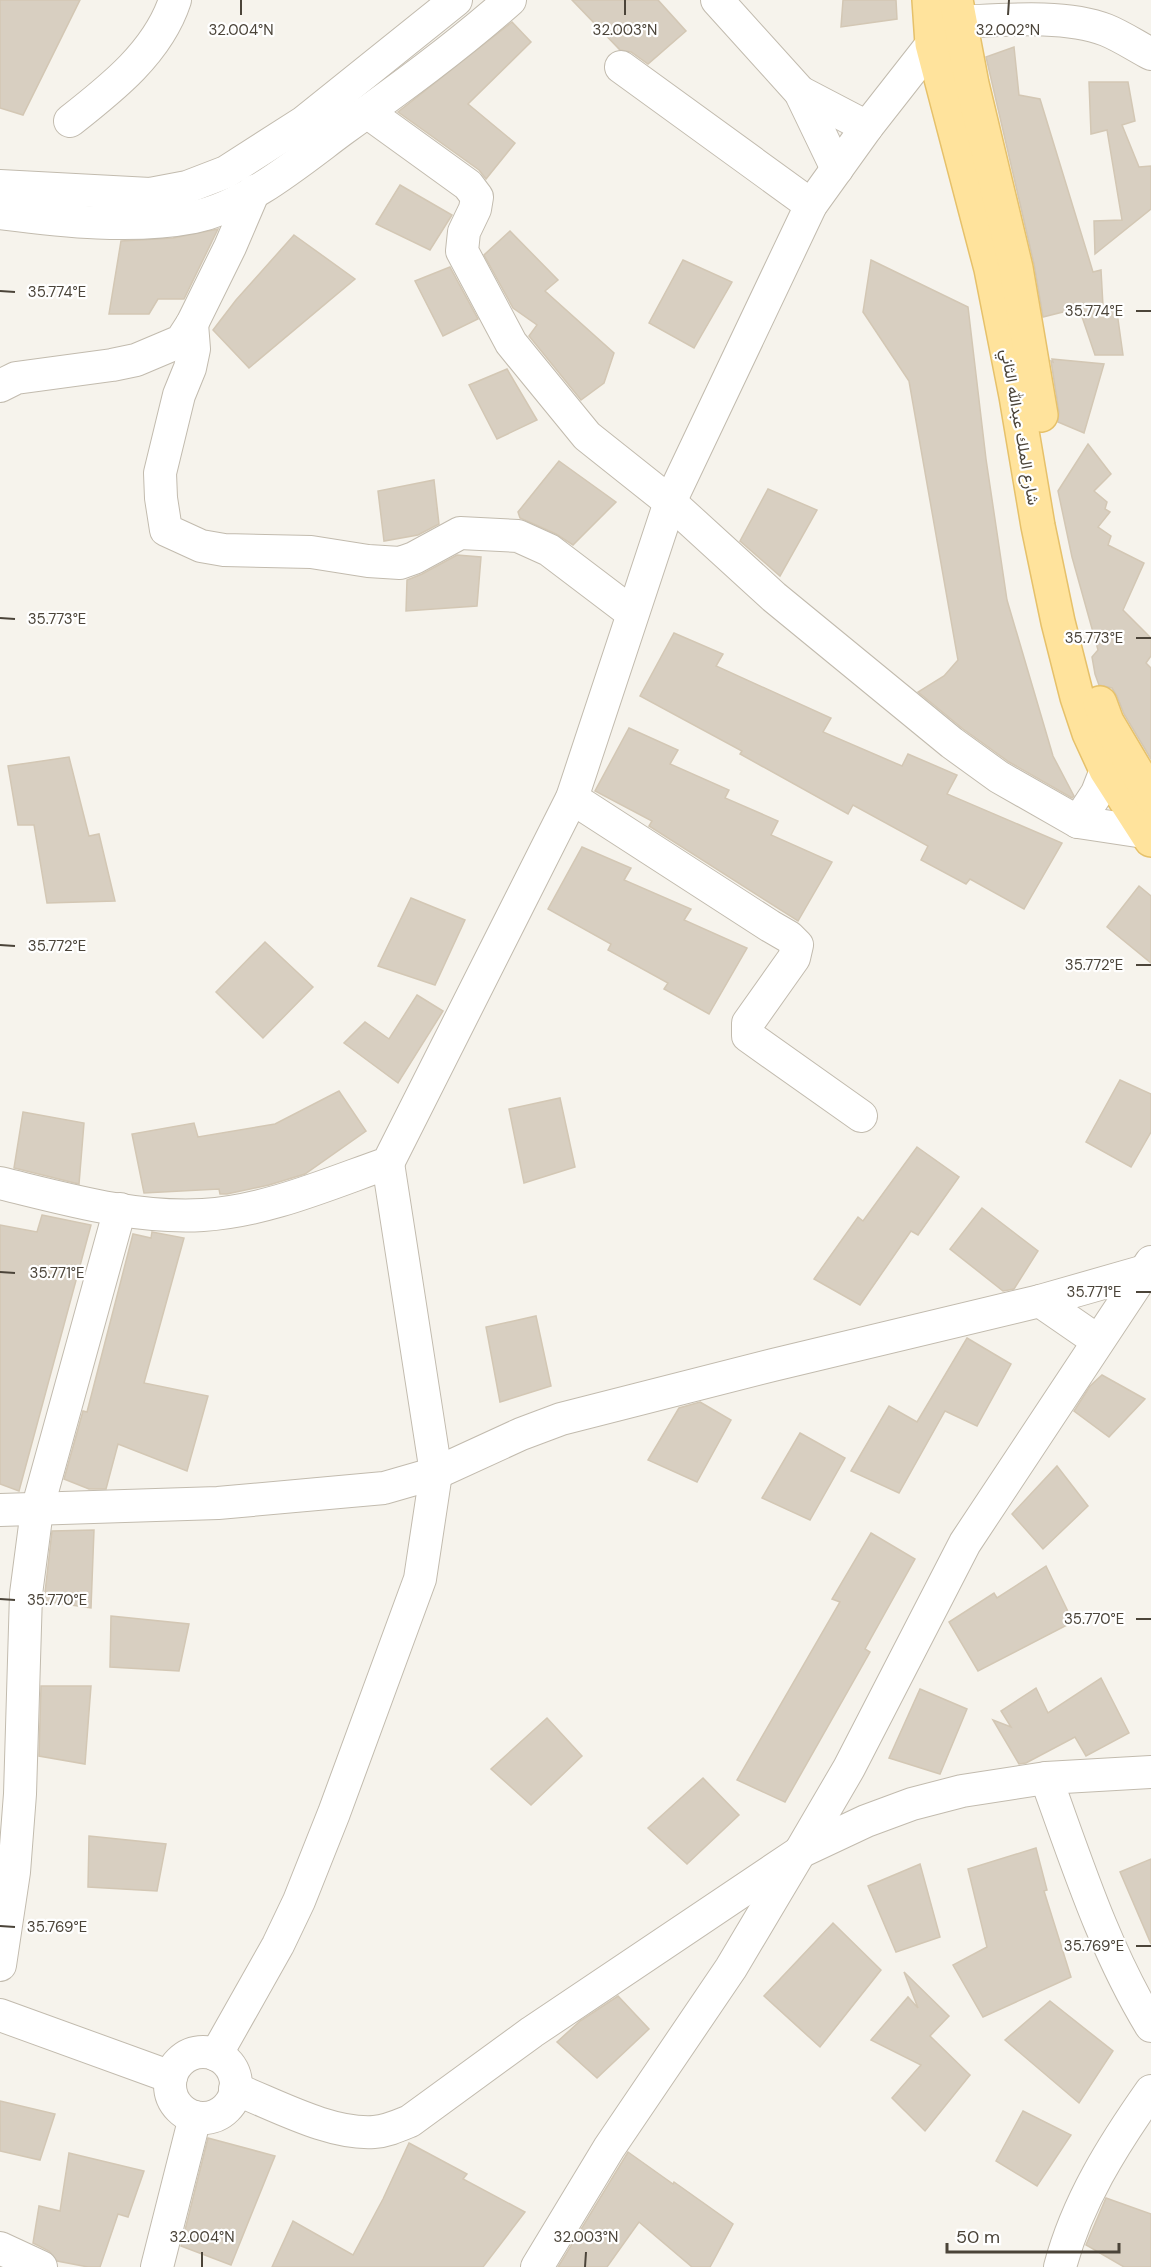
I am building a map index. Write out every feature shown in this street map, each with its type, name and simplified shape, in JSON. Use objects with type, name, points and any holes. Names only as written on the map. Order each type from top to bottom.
[{"type":"main road","name":"شارع الملك عبدالله الثاني","points":[[929,0],[932,44],[991,269],[1058,622],[1089,733],[1106,770],[1149,832]]},
{"type":"main road","name":"شارع الملك عبدالله الثاني","points":[[958,11],[1016,268],[1061,535],[1088,663],[1107,722],[1151,796]]},
{"type":"street","points":[[70,121],[140,60],[160,33],[175,0]]},
{"type":"street","points":[[0,186],[150,194],[187,187],[226,172],[304,122],[456,0]]},
{"type":"street","points":[[717,0],[800,92],[837,169]]},
{"type":"street","points":[[0,213],[109,223],[151,222],[196,217],[234,203],[273,181],[368,112],[494,5]]},
{"type":"street","points":[[958,11],[1071,23],[1105,30],[1151,54]]},
{"type":"street","points":[[216,2055],[278,1944],[299,1901],[420,1580],[436,1473],[388,1163],[572,798],[670,502],[811,206],[867,127],[932,44]]},
{"type":"street","points":[[621,67],[811,206]]},
{"type":"street","points":[[800,92],[867,127]]},
{"type":"street","points":[[368,112],[468,185],[477,197],[476,209],[464,232],[462,251],[511,343],[587,436],[670,502],[774,597],[952,743],[999,777],[1078,822],[1149,832]]},
{"type":"street","points":[[0,386],[16,378],[136,360],[181,341],[192,324],[230,247],[254,191]]},
{"type":"street","points":[[192,324],[194,349],[190,368],[179,394],[160,473],[166,530],[201,546],[224,550],[311,552],[368,561],[400,562],[414,558],[460,532],[518,536],[549,550],[632,613]]},
{"type":"street","points":[[1078,822],[1097,793],[1106,770]]},
{"type":"street","points":[[572,798],[789,936],[797,945],[794,958],[748,1023],[748,1036],[861,1116]]},
{"type":"street","points":[[0,1183],[141,1213],[203,1215],[278,1201],[388,1163]]},
{"type":"street","points":[[0,1965],[15,1860],[20,1794],[26,1594],[37,1510],[120,1209]]},
{"type":"street","points":[[0,1510],[130,1504],[218,1503],[384,1488],[436,1473],[521,1434],[561,1419],[773,1365],[1041,1301],[1148,1267]]},
{"type":"street","points":[[537,2267],[609,2148],[731,1968],[800,1852],[849,1768],[965,1543],[1148,1267]]},
{"type":"street","points":[[1041,1301],[1098,1341]]},
{"type":"street","points":[[236,2089],[306,2117],[352,2131],[390,2130],[410,2121],[532,2032],[800,1852],[866,1821],[912,1804],[962,1791],[1046,1778],[1151,1772]]},
{"type":"street","points":[[1046,1778],[1105,1937],[1135,1999],[1151,2026]]},
{"type":"street","points":[[0,2015],[171,2077]]},
{"type":"street","points":[[206,2052],[216,2055],[225,2060],[232,2069],[236,2089],[232,2100],[217,2115],[206,2118],[185,2113],[177,2105],[172,2095],[171,2077],[177,2064],[185,2057],[195,2053],[206,2052]]},
{"type":"street","points":[[1059,2267],[1083,2202],[1100,2169],[1151,2091]]},
{"type":"street","points":[[157,2267],[195,2117]]},
{"type":"street","points":[[0,2248],[41,2267]]},
{"type":"building","points":[[0,0],[80,0],[23,115],[0,108]]},
{"type":"building","points":[[572,0],[658,0],[686,31],[648,64],[631,52],[620,50]]},
{"type":"building","points":[[843,0],[896,0],[897,19],[841,27]]},
{"type":"building","points":[[512,22],[531,42],[468,104],[515,143],[486,179],[479,170],[398,112]]},
{"type":"building","points":[[1014,47],[1019,95],[1040,99],[1093,272],[1101,270],[1103,306],[1116,305],[1123,355],[1095,355],[1079,308],[1043,317],[1034,264],[986,57]]},
{"type":"building","points":[[1089,82],[1128,82],[1135,121],[1122,125],[1139,167],[1151,166],[1151,209],[1095,254],[1094,221],[1122,220],[1107,130],[1091,134]]},
{"type":"building","points":[[400,185],[452,215],[430,250],[376,224]]},
{"type":"building","points":[[218,229],[184,299],[158,299],[149,314],[109,314],[121,241],[173,238]]},
{"type":"building","points":[[510,231],[558,280],[545,291],[614,353],[604,383],[581,400],[529,336],[537,325],[513,308],[484,255]]},
{"type":"building","points":[[294,235],[355,279],[249,368],[213,330],[236,300]]},
{"type":"building","points":[[683,260],[732,282],[694,348],[649,323]]},
{"type":"building","points":[[871,260],[968,307],[986,459],[1007,600],[1053,756],[1074,796],[1072,798],[1009,762],[963,729],[918,692],[944,676],[958,660],[909,381],[863,312]]},
{"type":"building","points":[[450,267],[478,319],[443,336],[415,281]]},
{"type":"building","points":[[1052,359],[1104,364],[1084,433],[1058,422],[1059,412]]},
{"type":"building","points":[[507,369],[537,420],[497,439],[469,385]]},
{"type":"building","points":[[1088,444],[1111,474],[1094,491],[1107,502],[1105,509],[1110,512],[1098,527],[1111,536],[1108,545],[1144,563],[1123,610],[1151,638],[1151,656],[1146,663],[1151,668],[1151,759],[1124,714],[1112,688],[1099,685],[1095,674],[1092,657],[1098,650],[1072,557],[1058,491]]},
{"type":"building","points":[[559,461],[616,502],[573,545],[556,534],[520,518],[518,512]]},
{"type":"building","points":[[434,480],[439,524],[418,535],[384,541],[378,491]]},
{"type":"building","points":[[768,489],[817,510],[780,576],[740,541]]},
{"type":"building","points":[[457,555],[481,557],[477,606],[406,611],[407,580]]},
{"type":"building","points":[[674,633],[723,654],[716,666],[831,718],[823,732],[902,766],[908,754],[957,775],[947,794],[1062,843],[1024,909],[970,879],[966,884],[921,860],[928,846],[853,805],[848,814],[740,754],[742,751],[640,696]]},
{"type":"building","points":[[629,728],[678,750],[670,764],[729,790],[725,798],[778,821],[771,835],[832,862],[798,921],[649,826],[652,821],[595,791]]},
{"type":"building","points":[[69,757],[89,836],[99,834],[115,901],[47,903],[34,825],[18,825],[8,766]]},
{"type":"building","points":[[582,847],[631,868],[624,880],[691,909],[684,920],[747,948],[709,1014],[664,989],[668,983],[608,950],[611,944],[548,909]]},
{"type":"building","points":[[1139,886],[1151,896],[1151,963],[1107,927]]},
{"type":"building","points":[[411,898],[465,920],[435,985],[378,966]]},
{"type":"building","points":[[265,942],[313,987],[263,1038],[216,992]]},
{"type":"building","points":[[417,995],[443,1011],[398,1083],[344,1043],[365,1022],[389,1039]]},
{"type":"building","points":[[1120,1080],[1151,1094],[1151,1132],[1131,1167],[1086,1142]]},
{"type":"building","points":[[339,1091],[366,1131],[305,1174],[227,1194],[220,1194],[219,1189],[144,1193],[132,1134],[194,1123],[198,1137],[275,1124]]},
{"type":"building","points":[[560,1098],[575,1167],[524,1183],[509,1109]]},
{"type":"building","points":[[23,1112],[84,1123],[79,1184],[14,1168]]},
{"type":"building","points":[[917,1147],[959,1177],[918,1235],[911,1231],[860,1305],[814,1279],[858,1217],[863,1221]]},
{"type":"building","points":[[982,1208],[1038,1251],[1014,1289],[1003,1291],[950,1249]]},
{"type":"building","points":[[42,1215],[91,1225],[19,1491],[0,1484],[0,1225],[37,1232]]},
{"type":"building","points":[[152,1232],[184,1238],[144,1383],[208,1396],[187,1471],[118,1444],[106,1489],[89,1489],[64,1479],[83,1411],[87,1412],[133,1234],[151,1238]]},
{"type":"building","points":[[536,1316],[551,1386],[500,1402],[486,1327]]},
{"type":"building","points":[[967,1338],[1011,1364],[977,1426],[945,1411],[899,1493],[851,1471],[889,1406],[917,1422]]},
{"type":"building","points":[[1102,1375],[1145,1399],[1109,1437],[1074,1411],[1090,1386]]},
{"type":"building","points":[[700,1402],[731,1420],[697,1482],[648,1460],[679,1408]]},
{"type":"building","points":[[800,1433],[845,1458],[810,1520],[762,1498]]},
{"type":"building","points":[[1057,1466],[1088,1506],[1043,1549],[1012,1514]]},
{"type":"building","points":[[94,1530],[91,1608],[44,1601],[52,1531]]},
{"type":"building","points":[[871,1533],[915,1559],[865,1649],[870,1652],[785,1802],[737,1780],[840,1602],[832,1599]]},
{"type":"building","points":[[1046,1566],[1073,1622],[978,1671],[949,1622],[994,1593],[997,1598]]},
{"type":"building","points":[[111,1616],[189,1624],[179,1671],[110,1667]]},
{"type":"building","points":[[1101,1678],[1129,1733],[1086,1756],[1075,1737],[1026,1763],[1019,1764],[993,1720],[1011,1727],[1001,1711],[1036,1688],[1048,1713]]},
{"type":"building","points":[[41,1686],[91,1686],[85,1764],[39,1756]]},
{"type":"building","points":[[920,1689],[967,1709],[940,1774],[889,1758]]},
{"type":"building","points":[[547,1718],[582,1756],[531,1805],[491,1769]]},
{"type":"building","points":[[703,1778],[739,1815],[687,1864],[648,1828]]},
{"type":"building","points":[[89,1836],[166,1844],[157,1891],[88,1887]]},
{"type":"building","points":[[1036,1848],[1047,1890],[1044,1891],[1071,1977],[983,2017],[953,1965],[987,1947],[968,1869]]},
{"type":"building","points":[[1151,1859],[1151,1944],[1120,1872]]},
{"type":"building","points":[[920,1864],[940,1937],[896,1952],[868,1886]]},
{"type":"building","points":[[833,1923],[881,1970],[820,2047],[764,1996]]},
{"type":"building","points":[[904,1972],[949,2016],[930,2036],[970,2075],[925,2131],[892,2098],[921,2065],[871,2040],[908,1997],[918,2008]]},
{"type":"building","points":[[618,1996],[649,2029],[597,2078],[557,2042],[580,2021]]},
{"type":"building","points":[[1050,2001],[1113,2051],[1079,2103],[1005,2040]]},
{"type":"building","points":[[0,2101],[55,2114],[40,2160],[0,2151]]},
{"type":"building","points":[[1023,2111],[1071,2135],[1037,2186],[996,2161]]},
{"type":"building","points":[[208,2138],[275,2156],[231,2265],[181,2246]]},
{"type":"building","points":[[409,2143],[467,2174],[463,2179],[525,2212],[483,2267],[272,2267],[293,2221],[353,2255]]},
{"type":"building","points":[[628,2152],[733,2224],[710,2267],[692,2267],[639,2222],[607,2267],[558,2267]]},
{"type":"building","points":[[69,2153],[144,2171],[128,2217],[118,2214],[100,2267],[57,2261],[49,2251],[33,2243],[39,2206],[60,2211]]},
{"type":"building","points":[[1106,2198],[1151,2214],[1151,2267],[1124,2267],[1086,2245]]}]
